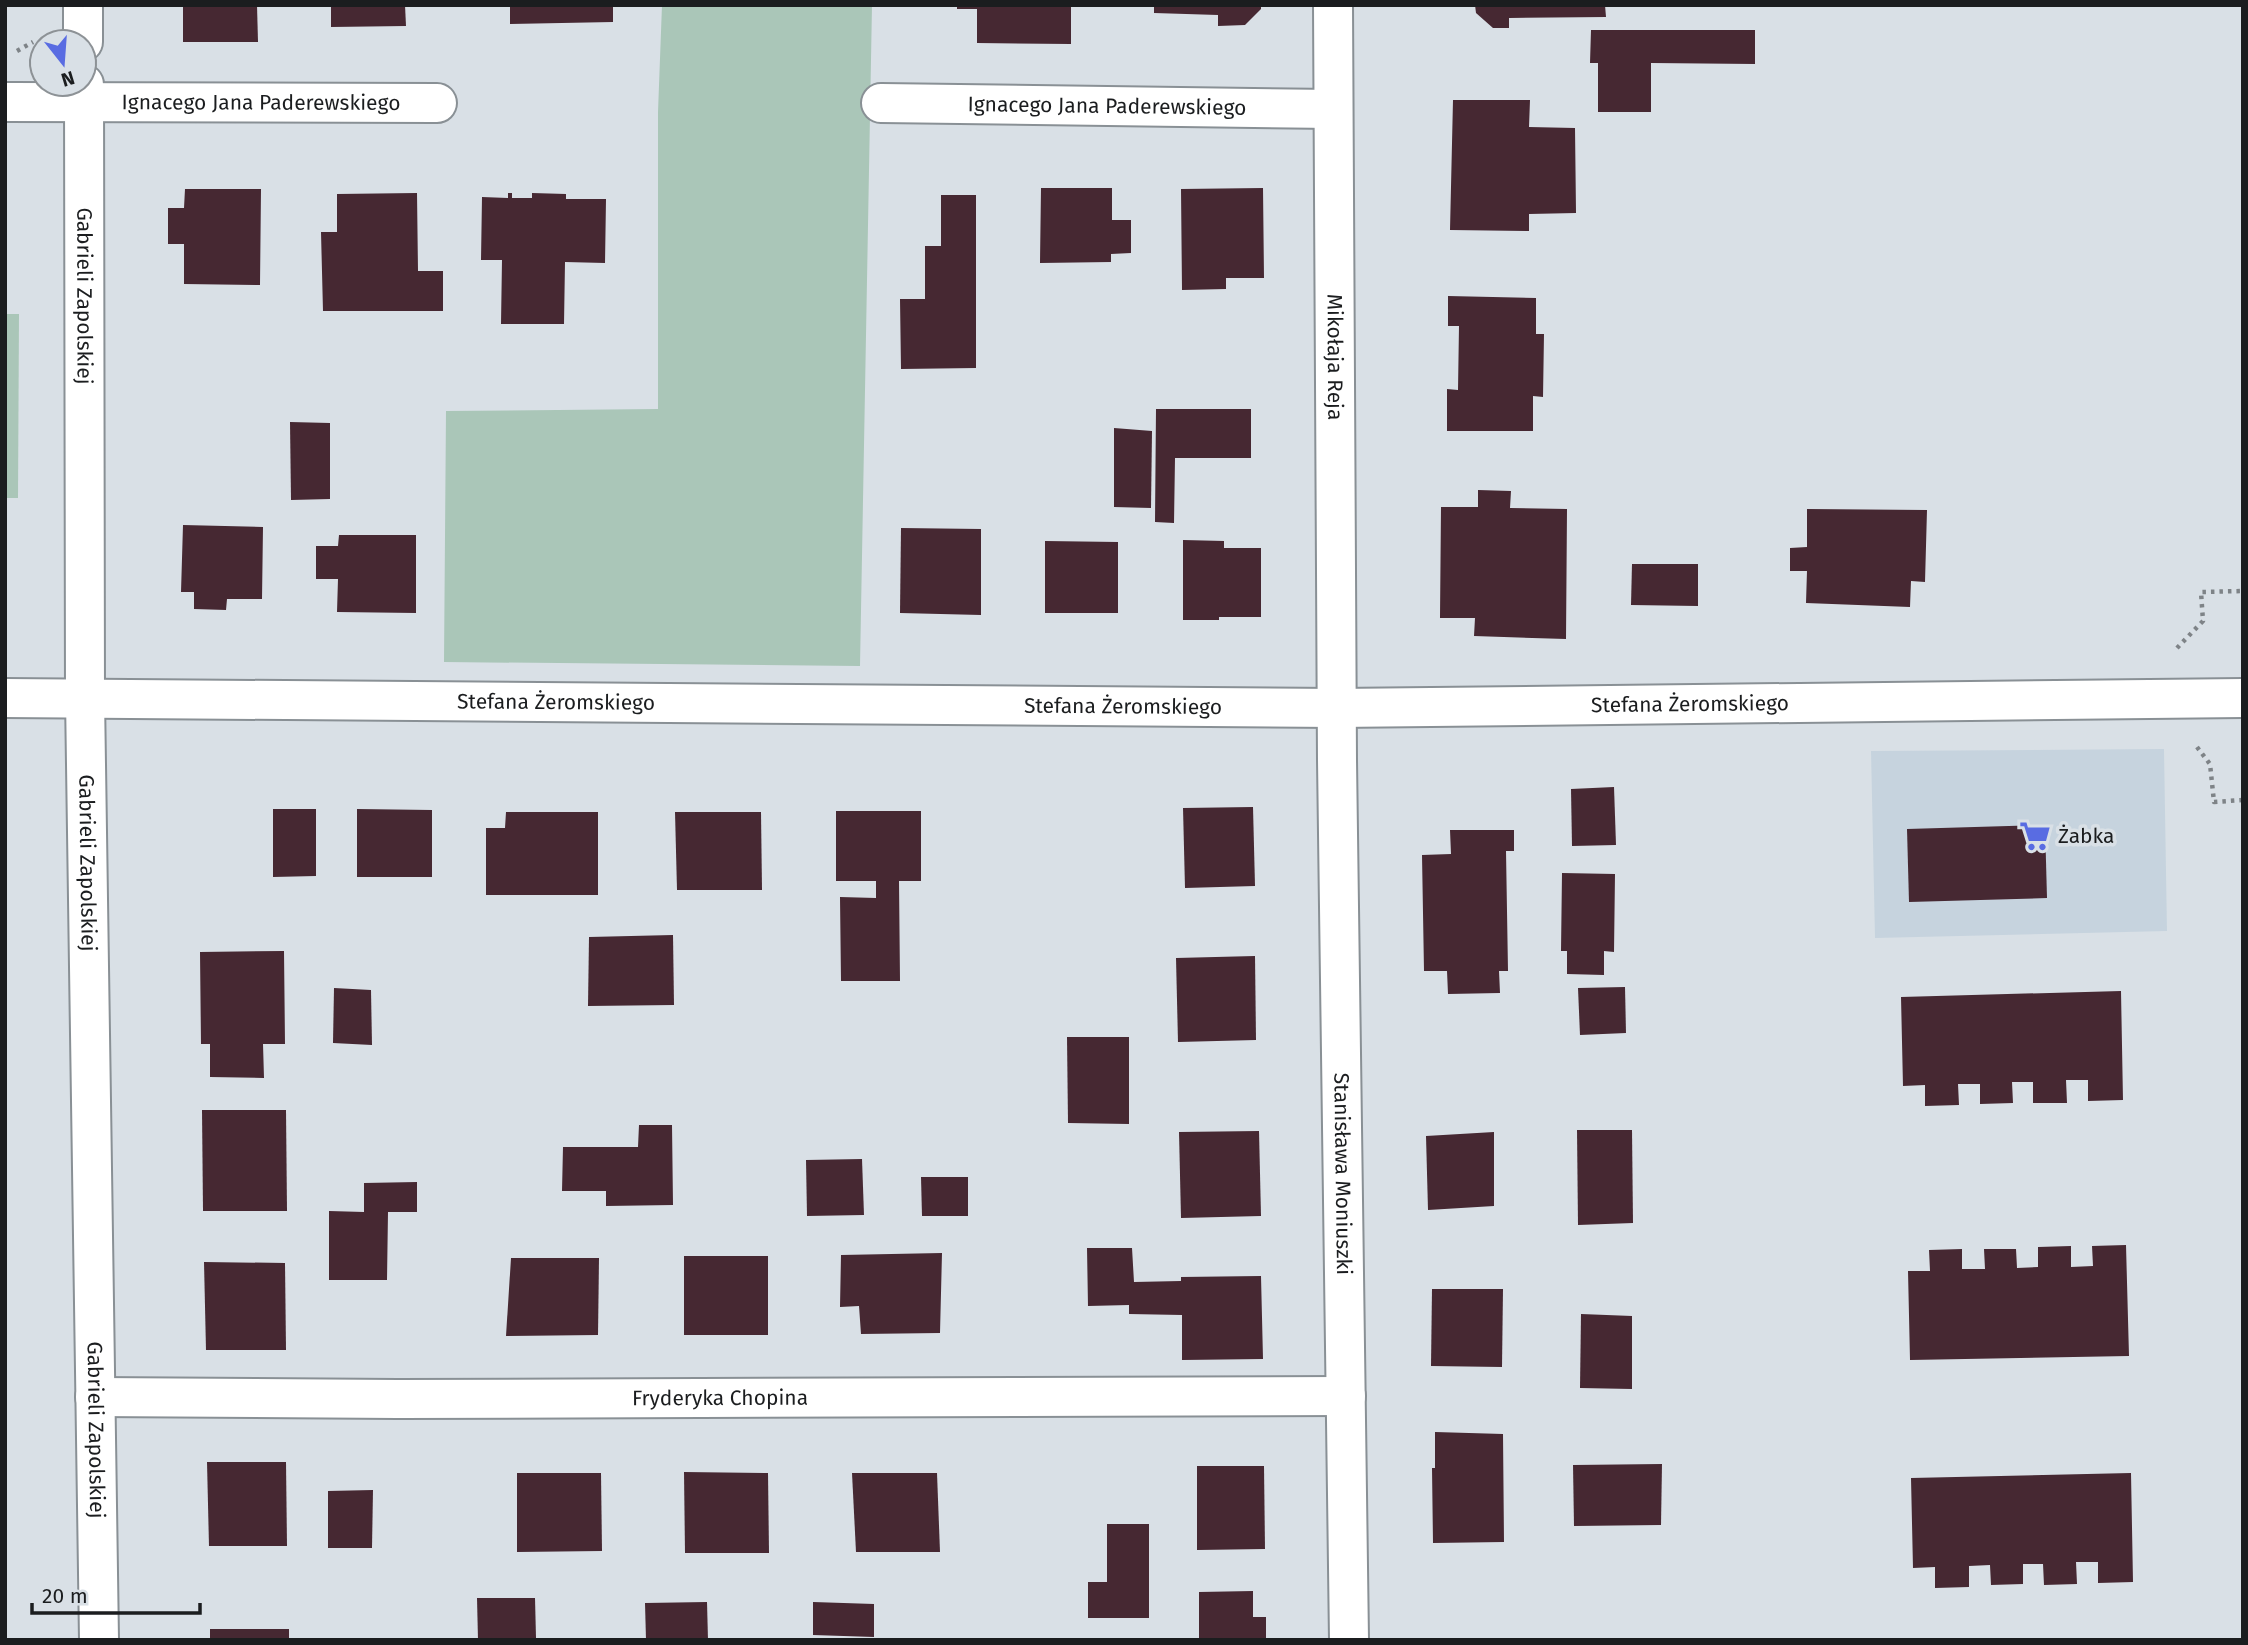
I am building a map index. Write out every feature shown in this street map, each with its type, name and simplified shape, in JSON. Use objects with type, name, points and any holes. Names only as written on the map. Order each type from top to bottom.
[{"type":"street","points":[[83,5],[83,28]]},
{"type":"street","name":"Mikołaja Reja","points":[[1333,5],[1337,708]]},
{"type":"street","name":"Ignacego Jana Paderewskiego","points":[[98,93],[437,103]]},
{"type":"street","name":"Ignacego Jana Paderewskiego","points":[[5,103],[44,98]]},
{"type":"street","name":"Gabrieli Zapolskiej","points":[[84,98],[85,697],[99,1640]]},
{"type":"street","name":"Ignacego Jana Paderewskiego","points":[[881,103],[1333,109]]},
{"type":"street","name":"Stefana Żeromskiego","points":[[5,698],[1337,708],[2243,698]]},
{"type":"street","name":"Stanisława Moniuszki","points":[[1337,708],[1349,1640]]},
{"type":"street","name":"Fryderyka Chopina","points":[[95,1397],[398,1399],[1346,1396]]},
{"type":"path","points":[[2190,738],[2210,764],[2214,802],[2243,800]]},
{"type":"shaded area","points":[[2164,749],[2167,931],[1875,938],[1871,751]]},
{"type":"green space","points":[[662,5],[872,5],[860,666],[444,662],[446,411],[658,409],[658,112]]},
{"type":"green space","points":[[5,314],[19,314],[18,498],[5,498]]},
{"type":"building","points":[[183,5],[257,5],[258,42],[183,42]]},
{"type":"building","points":[[331,5],[405,5],[406,26],[331,27]]},
{"type":"building","points":[[510,5],[613,5],[613,22],[510,24]]},
{"type":"building","points":[[957,5],[1071,5],[1071,44],[977,43],[977,9],[957,9]]},
{"type":"building","points":[[1154,5],[1261,5],[1261,9],[1245,25],[1218,26],[1218,15],[1154,13]]},
{"type":"building","points":[[1475,5],[1605,5],[1606,17],[1509,18],[1509,28],[1493,28],[1476,13]]},
{"type":"building","points":[[1591,30],[1755,30],[1755,64],[1651,63],[1651,112],[1598,112],[1598,63],[1590,63]]},
{"type":"building","points":[[1453,100],[1530,100],[1529,127],[1575,128],[1576,213],[1529,214],[1529,231],[1450,230]]},
{"type":"building","points":[[1041,188],[1112,188],[1112,220],[1131,220],[1131,253],[1111,254],[1111,262],[1040,263]]},
{"type":"building","points":[[1263,188],[1264,278],[1226,278],[1226,289],[1182,290],[1181,189]]},
{"type":"building","points":[[185,189],[261,189],[260,285],[184,284],[184,244],[168,244],[168,208],[184,208]]},
{"type":"building","points":[[417,193],[418,271],[443,271],[443,311],[323,311],[321,232],[337,232],[337,194]]},
{"type":"building","points":[[508,193],[512,193],[512,198],[532,198],[532,193],[566,194],[566,199],[606,199],[605,263],[565,262],[564,324],[501,324],[502,260],[481,260],[482,197],[508,198]]},
{"type":"building","points":[[941,195],[976,195],[976,368],[901,369],[900,299],[925,299],[925,246],[941,246]]},
{"type":"building","points":[[1448,296],[1536,298],[1536,334],[1544,334],[1543,397],[1533,396],[1533,431],[1447,431],[1447,389],[1458,390],[1459,326],[1448,326]]},
{"type":"building","points":[[1156,409],[1251,409],[1251,458],[1175,458],[1174,523],[1155,522]]},
{"type":"building","points":[[290,422],[330,423],[330,499],[291,500]]},
{"type":"building","points":[[1114,428],[1152,431],[1151,508],[1114,507]]},
{"type":"building","points":[[1478,490],[1511,491],[1510,508],[1567,509],[1566,639],[1474,636],[1475,618],[1440,618],[1441,507],[1478,507]]},
{"type":"building","points":[[1807,509],[1927,510],[1925,582],[1911,581],[1910,607],[1806,603],[1807,571],[1790,571],[1790,548],[1807,547]]},
{"type":"building","points":[[183,525],[263,527],[262,599],[227,599],[226,610],[194,609],[194,592],[181,592]]},
{"type":"building","points":[[901,528],[981,529],[981,615],[900,613]]},
{"type":"building","points":[[339,535],[416,535],[416,613],[337,612],[338,579],[316,579],[316,546],[338,546]]},
{"type":"building","points":[[1183,540],[1224,541],[1224,548],[1261,548],[1261,617],[1183,620]]},
{"type":"building","points":[[1045,541],[1118,542],[1118,613],[1045,613]]},
{"type":"building","points":[[1632,564],[1698,564],[1698,606],[1631,605]]},
{"type":"building","points":[[1614,787],[1616,845],[1572,846],[1571,789]]},
{"type":"building","points":[[1253,807],[1255,886],[1185,888],[1183,808]]},
{"type":"building","points":[[273,809],[316,809],[316,876],[273,877]]},
{"type":"building","points":[[357,809],[432,810],[432,877],[357,877]]},
{"type":"building","points":[[836,811],[921,811],[921,881],[899,881],[900,981],[841,981],[840,897],[876,898],[876,881],[836,881]]},
{"type":"building","points":[[506,812],[598,812],[598,895],[486,895],[486,828],[505,828]]},
{"type":"building","points":[[675,812],[761,812],[762,890],[677,890]]},
{"type":"building","points":[[2045,825],[2047,898],[1909,902],[1907,829]]},
{"type":"building","points":[[1450,830],[1514,830],[1514,851],[1506,851],[1508,971],[1499,971],[1500,993],[1448,994],[1447,971],[1424,971],[1422,855],[1451,854]]},
{"type":"building","points":[[1562,873],[1615,874],[1614,952],[1604,951],[1604,975],[1567,974],[1567,951],[1561,951]]},
{"type":"building","points":[[673,935],[674,1005],[588,1006],[589,937]]},
{"type":"building","points":[[284,951],[285,1044],[263,1044],[264,1078],[210,1077],[210,1044],[201,1044],[200,952]]},
{"type":"building","points":[[1255,956],[1256,1040],[1178,1042],[1176,958]]},
{"type":"building","points":[[1625,987],[1626,1033],[1580,1035],[1578,988]]},
{"type":"building","points":[[334,988],[371,990],[372,1045],[333,1043]]},
{"type":"building","points":[[2121,991],[2123,1100],[2088,1101],[2088,1080],[2066,1080],[2067,1103],[2033,1103],[2033,1082],[2012,1082],[2013,1103],[1980,1104],[1980,1084],[1958,1084],[1959,1105],[1925,1106],[1925,1085],[1903,1086],[1901,997]]},
{"type":"building","points":[[1067,1037],[1129,1037],[1129,1124],[1068,1123]]},
{"type":"building","points":[[202,1110],[286,1110],[287,1211],[203,1211]]},
{"type":"building","points":[[639,1125],[672,1125],[673,1205],[606,1206],[606,1191],[562,1191],[563,1147],[638,1147]]},
{"type":"building","points":[[1577,1130],[1632,1130],[1633,1223],[1578,1225]]},
{"type":"building","points":[[1259,1131],[1261,1216],[1181,1218],[1179,1132]]},
{"type":"building","points":[[1494,1132],[1494,1206],[1428,1210],[1426,1136]]},
{"type":"building","points":[[862,1159],[864,1215],[807,1216],[806,1160]]},
{"type":"building","points":[[921,1177],[968,1177],[968,1216],[922,1216]]},
{"type":"building","points":[[417,1182],[417,1212],[388,1212],[387,1280],[329,1280],[329,1211],[364,1212],[364,1183]]},
{"type":"building","points":[[2126,1245],[2129,1356],[1910,1360],[1908,1271],[1930,1271],[1929,1250],[1962,1249],[1962,1269],[1985,1269],[1984,1249],[2016,1249],[2017,1268],[2038,1267],[2038,1247],[2071,1246],[2071,1267],[2093,1266],[2092,1246]]},
{"type":"building","points":[[1087,1248],[1132,1248],[1134,1282],[1181,1281],[1181,1277],[1261,1276],[1263,1359],[1182,1360],[1182,1315],[1129,1314],[1129,1305],[1088,1306]]},
{"type":"building","points":[[942,1253],[940,1333],[861,1334],[859,1306],[840,1307],[841,1255]]},
{"type":"building","points":[[684,1256],[768,1256],[768,1335],[684,1335]]},
{"type":"building","points":[[511,1258],[599,1258],[598,1335],[506,1336]]},
{"type":"building","points":[[204,1262],[285,1263],[286,1350],[206,1350]]},
{"type":"building","points":[[1432,1289],[1503,1289],[1502,1367],[1431,1366]]},
{"type":"building","points":[[1581,1314],[1632,1316],[1632,1389],[1580,1388]]},
{"type":"building","points":[[1435,1432],[1503,1434],[1504,1542],[1433,1543],[1432,1468],[1435,1468]]},
{"type":"building","points":[[207,1462],[286,1462],[287,1546],[209,1546]]},
{"type":"building","points":[[1662,1464],[1661,1525],[1574,1526],[1573,1465]]},
{"type":"building","points":[[1197,1466],[1264,1466],[1265,1549],[1197,1550]]},
{"type":"building","points":[[684,1472],[768,1473],[769,1553],[685,1553]]},
{"type":"building","points":[[517,1473],[601,1473],[602,1551],[517,1552]]},
{"type":"building","points":[[852,1473],[937,1473],[940,1552],[856,1552]]},
{"type":"building","points":[[2131,1473],[2133,1582],[2098,1583],[2098,1562],[2076,1562],[2077,1584],[2044,1585],[2043,1564],[2023,1564],[2023,1584],[1991,1585],[1990,1565],[1969,1566],[1969,1587],[1935,1588],[1935,1567],[1913,1568],[1911,1478]]},
{"type":"building","points":[[373,1490],[372,1548],[328,1548],[328,1491]]},
{"type":"building","points":[[1107,1524],[1149,1524],[1149,1618],[1088,1618],[1088,1582],[1107,1582]]},
{"type":"building","points":[[1253,1591],[1253,1617],[1266,1617],[1266,1640],[1199,1640],[1199,1592]]},
{"type":"building","points":[[477,1598],[535,1598],[536,1638],[478,1640]]},
{"type":"building","points":[[707,1602],[708,1640],[646,1640],[645,1603]]},
{"type":"building","points":[[813,1602],[874,1604],[874,1637],[813,1635]]},
{"type":"building","points":[[210,1629],[289,1629],[289,1640],[210,1640]]},
{"type":"place","name":"Żabka","points":[[2035,836]]}]
